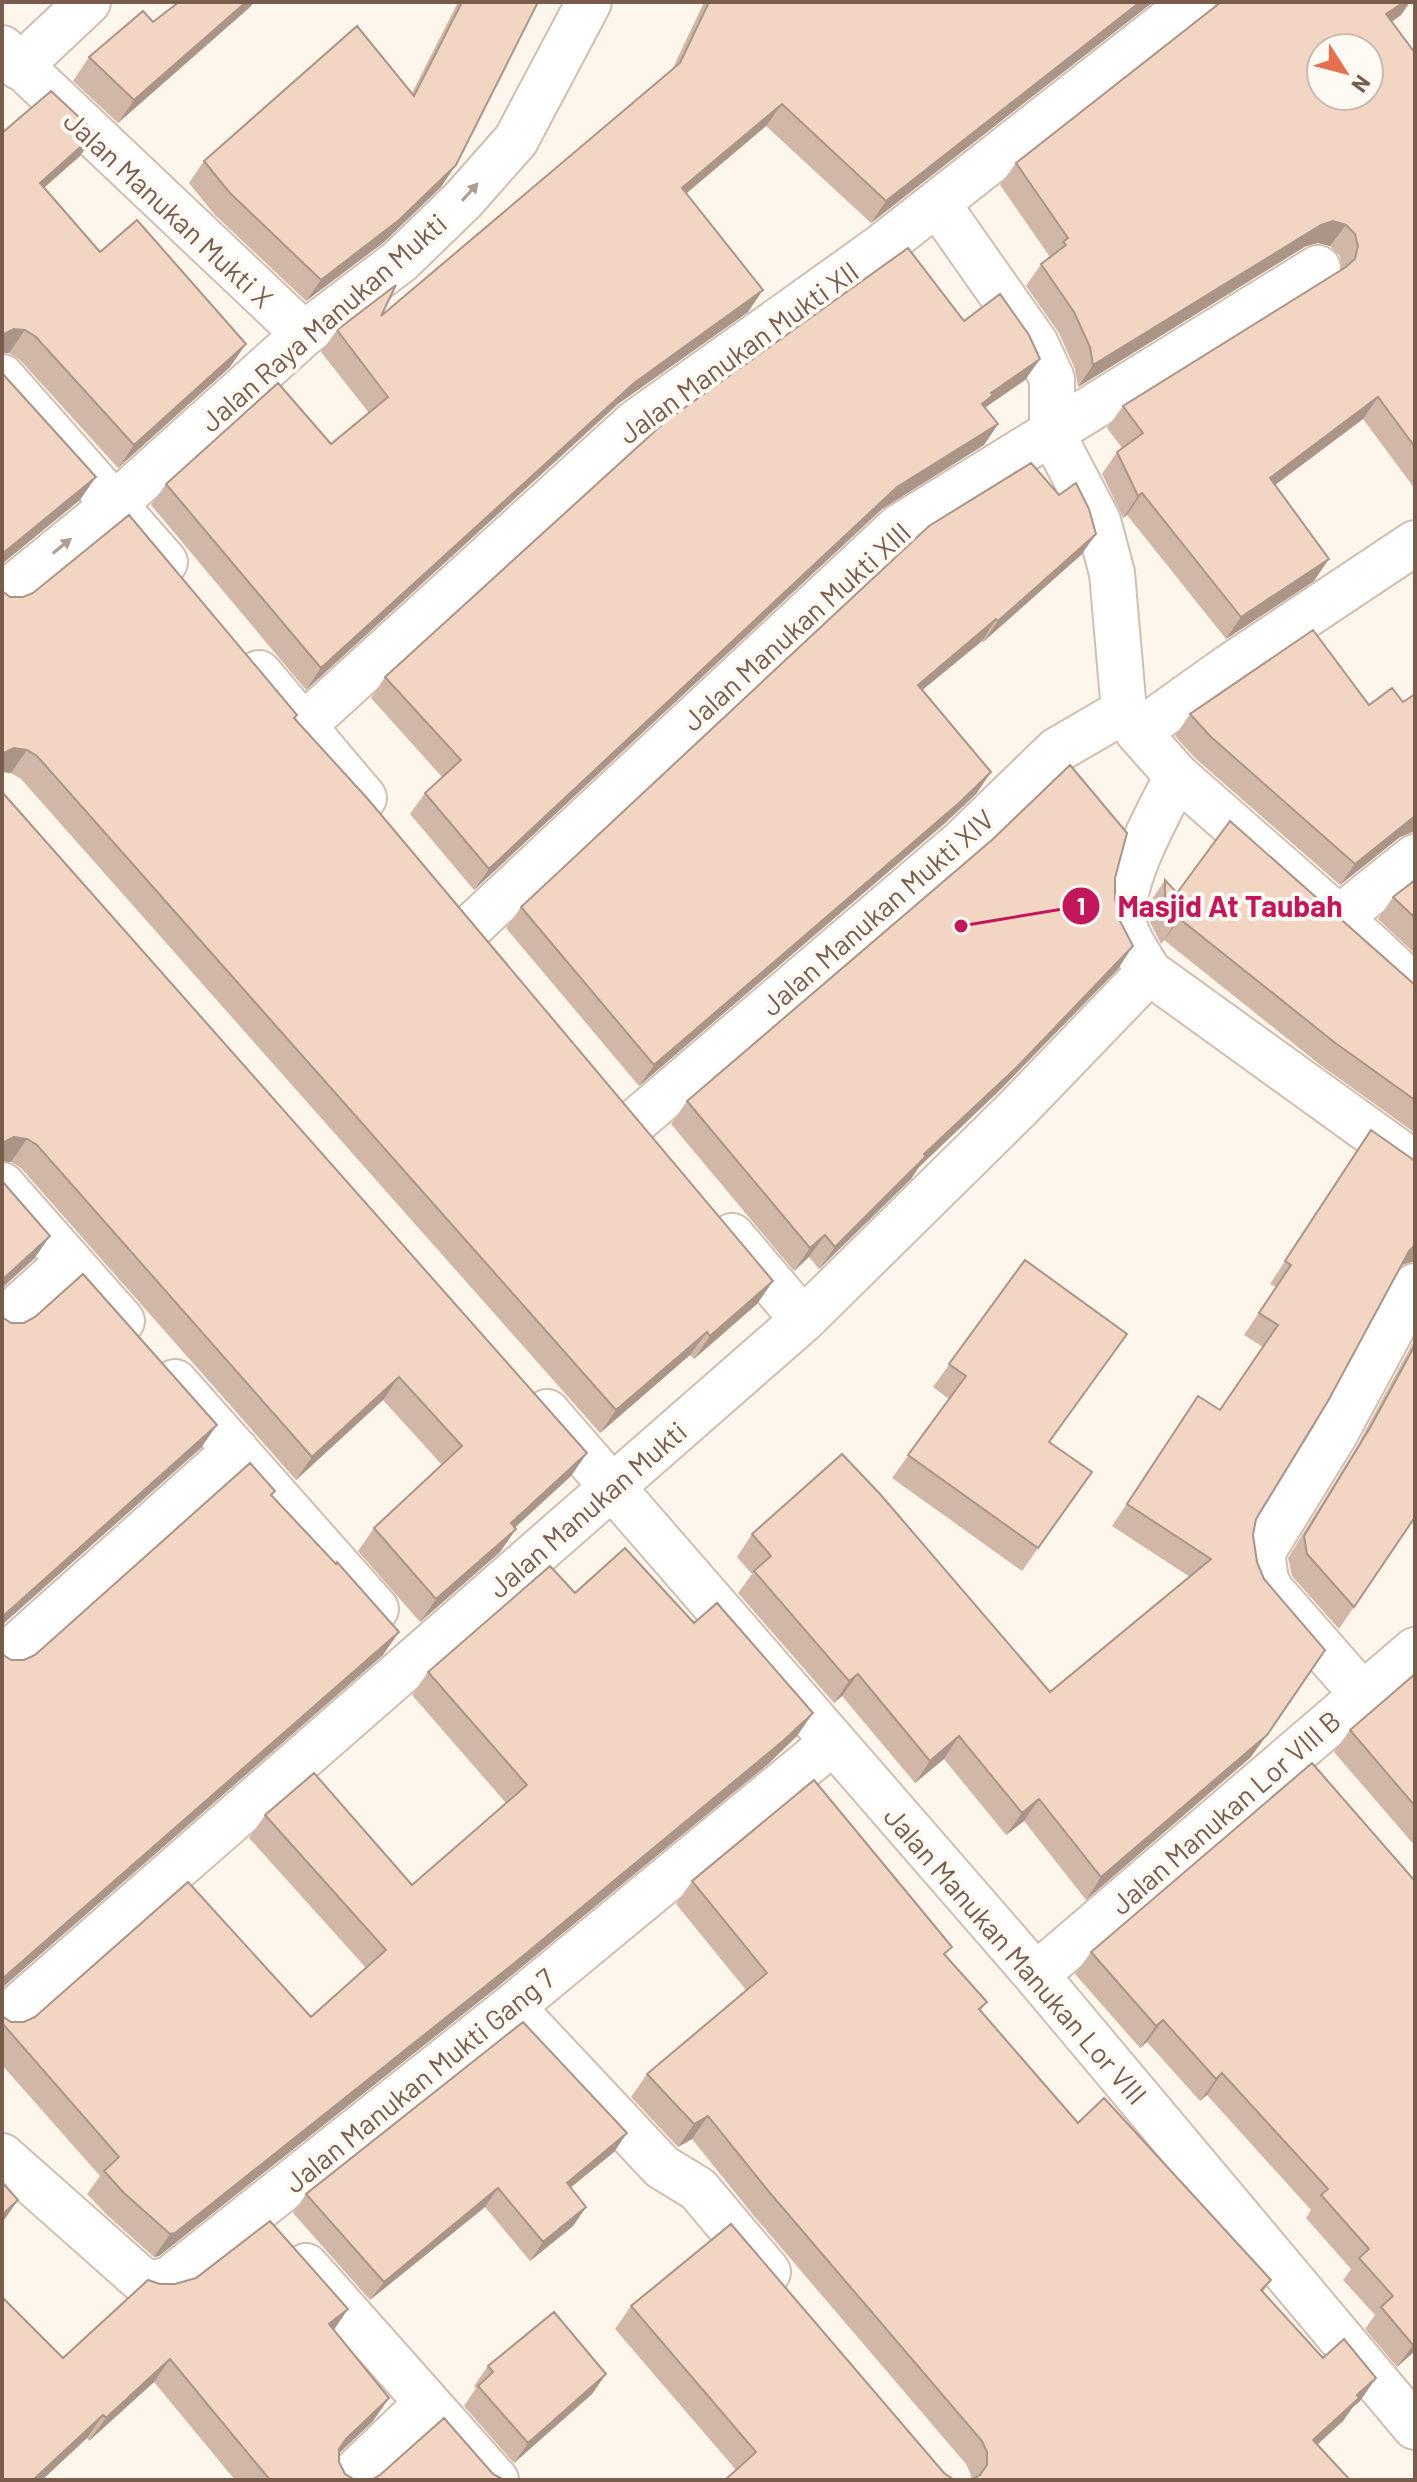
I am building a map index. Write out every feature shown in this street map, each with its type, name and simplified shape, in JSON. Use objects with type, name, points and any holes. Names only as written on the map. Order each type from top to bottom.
[{"type":"street","points":[[11,58],[88,2]]},
{"type":"street","name":"Jalan Raya Manukan Mukti","points":[[2,596],[116,503],[304,334],[400,261],[463,200],[516,140],[589,2]]},
{"type":"street","name":"Jalan Manukan Mukti XII","points":[[303,726],[635,423],[881,247],[1193,2]]},
{"type":"street","name":"Jalan Manukan Mukti X","points":[[11,58],[304,334]]},
{"type":"street","points":[[937,203],[1036,344],[1052,379],[1052,433],[1098,521],[1112,573],[1131,722],[1177,776],[1415,988]]},
{"type":"street","name":"Jalan Manukan Mukti XIII","points":[[442,891],[482,939],[899,527],[1318,268]]},
{"type":"street","points":[[2,377],[116,503],[195,597]]},
{"type":"street","name":"Jalan Manukan Mukti XIV","points":[[666,1156],[626,1109],[961,843],[1057,750],[1131,722],[1229,667],[1415,543]]},
{"type":"street","points":[[234,644],[392,832]]},
{"type":"street","points":[[1177,776],[1138,856],[1124,920],[1129,939],[1149,972],[1415,1164]]},
{"type":"street","points":[[1339,918],[1415,857]]},
{"type":"street","name":"Jalan Manukan Mukti","points":[[2,2021],[803,1320],[1018,1108],[1149,972]]},
{"type":"street","points":[[2,1185],[418,1657]]},
{"type":"street","points":[[705,1203],[803,1320]]},
{"type":"street","points":[[2,1322],[69,1261]]},
{"type":"street","points":[[1363,1695],[1271,1590],[1266,1580],[1262,1553],[1334,1436],[1415,1286]]},
{"type":"street","name":"Jalan Manukan Manukan Lor VIII","points":[[518,1379],[1036,1975],[1415,2427]]},
{"type":"street","points":[[2,1659],[236,1450]]},
{"type":"street","name":"Jalan Manukan Lor VIII B","points":[[1036,1975],[1415,1650]]},
{"type":"street","name":"Jalan Manukan Mukti Gang 7","points":[[2,2156],[144,2282],[171,2278],[512,2007],[832,1743]]},
{"type":"street","points":[[1298,1749],[1327,1783]]},
{"type":"street","points":[[512,2007],[680,2178],[797,2306]]},
{"type":"street","points":[[257,2210],[496,2480]]},
{"type":"street","points":[[347,2480],[426,2404]]},
{"type":"building","points":[[179,2],[246,2],[134,100],[89,57],[143,11],[153,22]]},
{"type":"building","points":[[462,2],[538,2],[456,165],[399,220],[321,280],[229,192],[204,161],[357,26],[414,96]]},
{"type":"building","points":[[709,2],[1140,2],[886,201],[782,104],[682,188],[763,290],[634,383],[321,668],[166,484],[278,383],[331,444],[388,397],[337,330],[396,285],[381,316],[680,63]]},
{"type":"building","points":[[1221,2],[1404,2],[1386,14],[1415,53],[1415,447],[1378,397],[1270,478],[1329,559],[1241,617],[1142,493],[1138,496],[1117,452],[1143,433],[1123,406],[1346,267],[1355,259],[1358,246],[1355,234],[1346,225],[1333,221],[1321,225],[1093,365],[1090,347],[1074,312],[1041,264],[1066,245],[1063,242],[1068,238],[1016,163]]},
{"type":"building","points":[[51,91],[96,133],[40,183],[100,252],[137,220],[246,344],[134,445],[36,337],[25,330],[14,329],[2,335],[2,133]]},
{"type":"building","points":[[908,248],[964,321],[1000,294],[1029,335],[1040,359],[991,393],[993,395],[982,404],[998,424],[897,487],[489,869],[425,793],[461,760],[385,677],[666,421]]},
{"type":"building","points":[[2,373],[96,477],[2,554]]},
{"type":"building","points":[[1031,463],[1059,495],[1076,483],[1089,509],[1096,534],[998,621],[996,619],[918,685],[991,772],[654,1065],[521,907],[929,526]]},
{"type":"building","points":[[129,515],[297,715],[294,718],[367,798],[773,1281],[710,1336],[707,1332],[616,1410],[37,756],[14,748],[2,754],[2,591],[10,597],[33,593]]},
{"type":"building","points":[[1313,630],[1369,705],[1392,688],[1403,702],[1415,694],[1415,816],[1355,864],[1210,736],[1190,714]]},
{"type":"building","points":[[1070,765],[1127,833],[1115,878],[1115,899],[1120,921],[1133,946],[1016,1068],[924,1154],[926,1156],[835,1247],[825,1235],[810,1248],[687,1101],[993,839]]},
{"type":"building","points":[[2,792],[587,1453],[511,1523],[516,1529],[436,1599],[374,1528],[462,1446],[399,1377],[312,1457],[37,1145],[14,1137],[2,1143]]},
{"type":"building","points":[[1230,821],[1415,985],[1415,1100],[1334,1042],[1180,919],[1176,922],[1165,900],[1165,880],[1177,893]]},
{"type":"building","points":[[1415,880],[1415,918],[1393,897]]},
{"type":"building","points":[[1371,1130],[1415,1161],[1415,1245],[1328,1401],[1256,1519],[1253,1535],[1257,1562],[1264,1579],[1325,1650],[1267,1735],[1101,1877],[1039,1799],[1022,1813],[959,1736],[930,1761],[858,1674],[849,1681],[754,1571],[771,1556],[752,1534],[842,1454],[1050,1692],[1211,1559],[1127,1504],[1198,1396],[1220,1410],[1278,1325],[1259,1313],[1291,1265],[1285,1261]]},
{"type":"building","points":[[2,1181],[50,1236],[2,1280]]},
{"type":"building","points":[[1025,1260],[1127,1334],[1049,1442],[1092,1472],[1038,1548],[908,1455],[966,1376],[949,1364]]},
{"type":"building","points":[[83,1274],[217,1425],[2,1617],[2,1317],[11,1323],[24,1323],[35,1317]]},
{"type":"building","points":[[1415,1345],[1415,1517],[1354,1607],[1307,1554],[1304,1536],[1371,1426]]},
{"type":"building","points":[[250,1463],[275,1491],[271,1495],[337,1562],[399,1632],[2,1979],[2,1654],[11,1660],[24,1660],[35,1655]]},
{"type":"building","points":[[625,1548],[694,1623],[717,1603],[813,1713],[512,1965],[170,2234],[104,2171],[119,2157],[2,2023],[2,2016],[11,2022],[24,2022],[35,2017],[188,1882],[311,2017],[386,1950],[265,1815],[314,1773],[412,1885],[527,1785],[428,1672],[550,1566],[575,1593]]},
{"type":"building","points":[[1415,1674],[1415,1806],[1350,1730]]},
{"type":"building","points":[[1312,1763],[1415,1881],[1413,2345],[1381,2307],[1393,2296],[1359,2258],[1369,2249],[1321,2195],[1328,2189],[1222,2073],[1216,2079],[1163,2020],[1156,2026],[1091,1952]]},
{"type":"building","points":[[814,1780],[952,1947],[944,1954],[987,2002],[979,2009],[1078,2123],[1104,2098],[1271,2280],[1261,2290],[1323,2358],[1344,2339],[1376,2378],[1313,2440],[1350,2480],[971,2480],[980,2475],[987,2465],[987,2452],[982,2441],[708,2116],[694,2124],[647,2074],[767,1973],[692,1881]]},
{"type":"building","points":[[523,2022],[627,2133],[567,2183],[586,2207],[543,2242],[498,2188],[384,2282],[306,2194]]},
{"type":"building","points":[[2,2182],[18,2200],[2,2215]]},
{"type":"building","points":[[270,2221],[348,2309],[329,2324],[389,2398],[339,2449],[339,2462],[345,2474],[355,2480],[270,2480],[170,2359],[33,2480],[2,2480],[2,2297],[63,2358],[148,2280],[175,2284],[196,2278]]},
{"type":"building","points":[[731,2224],[944,2473],[954,2480],[725,2480],[756,2452],[631,2306]]},
{"type":"building","points":[[554,2312],[606,2374],[528,2443],[478,2386],[493,2372],[488,2366]]},
{"type":"building","points":[[444,2418],[493,2474],[504,2480],[371,2480],[380,2475]]},
{"type":"place","name":"Masjid At Taubah","points":[[961,926]]}]
